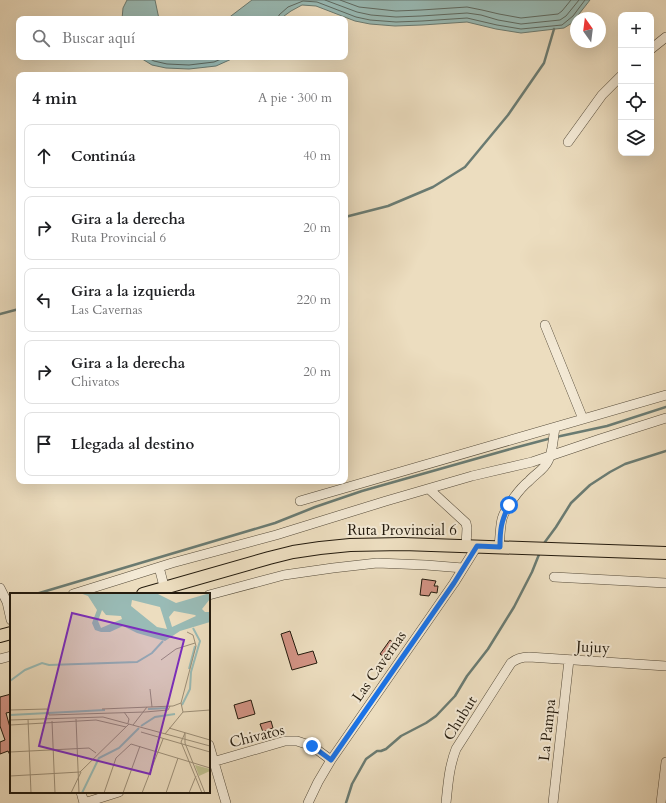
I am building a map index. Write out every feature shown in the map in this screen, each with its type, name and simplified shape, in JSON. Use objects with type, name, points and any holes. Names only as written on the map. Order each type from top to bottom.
[{"type":"main road","name":"Ruta Provincial 6","points":[[150,593],[165,591],[269,558],[293,552],[350,545],[383,544],[471,546],[666,553]]},
{"type":"main road","points":[[0,636],[10,633]]},
{"type":"street","points":[[652,48],[666,38]]},
{"type":"street","points":[[568,142],[602,95],[618,79]]},
{"type":"street","points":[[545,325],[583,419]]},
{"type":"street","points":[[300,501],[666,396]]},
{"type":"street","points":[[75,593],[159,567],[276,535],[472,476],[532,462],[600,438],[666,418]]},
{"type":"street","points":[[500,547],[502,519],[509,505],[528,481],[542,470],[548,462],[555,428]]},
{"type":"street","points":[[429,489],[466,523],[471,546]]},
{"type":"street","name":"Las Cavernas","points":[[308,803],[331,760],[454,583],[463,568],[471,546]]},
{"type":"street","points":[[210,596],[284,575],[377,563],[463,568]]},
{"type":"street","points":[[159,567],[165,591]]},
{"type":"street","points":[[554,577],[666,583]]},
{"type":"street","points":[[0,588],[7,602],[10,614]]},
{"type":"street","points":[[0,659],[10,656]]},
{"type":"street","name":"Jujuy","points":[[519,658],[529,657],[666,666]]},
{"type":"street","name":"Chubut","points":[[446,803],[452,760],[456,749],[511,663],[519,658]]},
{"type":"street","name":"La Pampa","points":[[553,803],[569,660]]},
{"type":"street","name":"Chivatos","points":[[211,763],[285,741],[298,741],[312,746],[331,760]]},
{"type":"street","points":[[661,803],[666,762]]},
{"type":"street","points":[[211,763],[226,803]]},
{"type":"street","points":[[81,793],[84,803],[115,793]]},
{"type":"water","points":[[127,0],[155,0],[158,16],[122,16],[123,8]]},
{"type":"water","points":[[252,0],[590,0],[581,12],[570,12],[570,24],[564,28],[521,33],[467,22],[395,26],[370,24],[355,21],[348,18],[348,16],[342,16],[316,6],[302,5],[284,16],[231,16]]},
{"type":"water","points":[[144,60],[229,60],[216,66],[189,69],[166,68],[152,65]]},
{"type":"building","points":[[422,579],[436,581],[434,586],[438,586],[437,593],[431,592],[429,596],[420,595]]},
{"type":"building","points":[[290,631],[298,655],[313,651],[317,663],[292,670],[281,634]]},
{"type":"building","points":[[390,640],[399,647],[389,660],[380,654]]},
{"type":"building","points":[[10,694],[10,712],[6,713],[10,727],[10,755],[8,751],[0,754],[0,742],[5,740],[0,726],[0,697]]},
{"type":"building","points":[[251,700],[255,714],[238,719],[234,705]]},
{"type":"building","points":[[271,721],[273,728],[263,732],[260,724]]},
{"type":"waterway","points":[[348,216],[388,206],[433,187],[465,167],[508,115],[544,63],[554,29]]},
{"type":"waterway","points":[[0,314],[16,310]]},
{"type":"waterway","points":[[556,437],[607,426],[666,407]]},
{"type":"waterway","points":[[39,593],[275,523],[315,507],[362,491],[548,439]]},
{"type":"waterway","points":[[542,546],[571,503],[590,485],[625,464],[666,451]]},
{"type":"waterway","points":[[346,803],[352,784],[366,759],[377,751],[386,749],[401,736],[436,716],[455,696],[467,676],[488,649],[514,607],[532,572],[540,552]]},
{"type":"route","points":[[312,746],[331,760],[454,583],[477,546],[500,547],[502,519],[509,505]]}]
